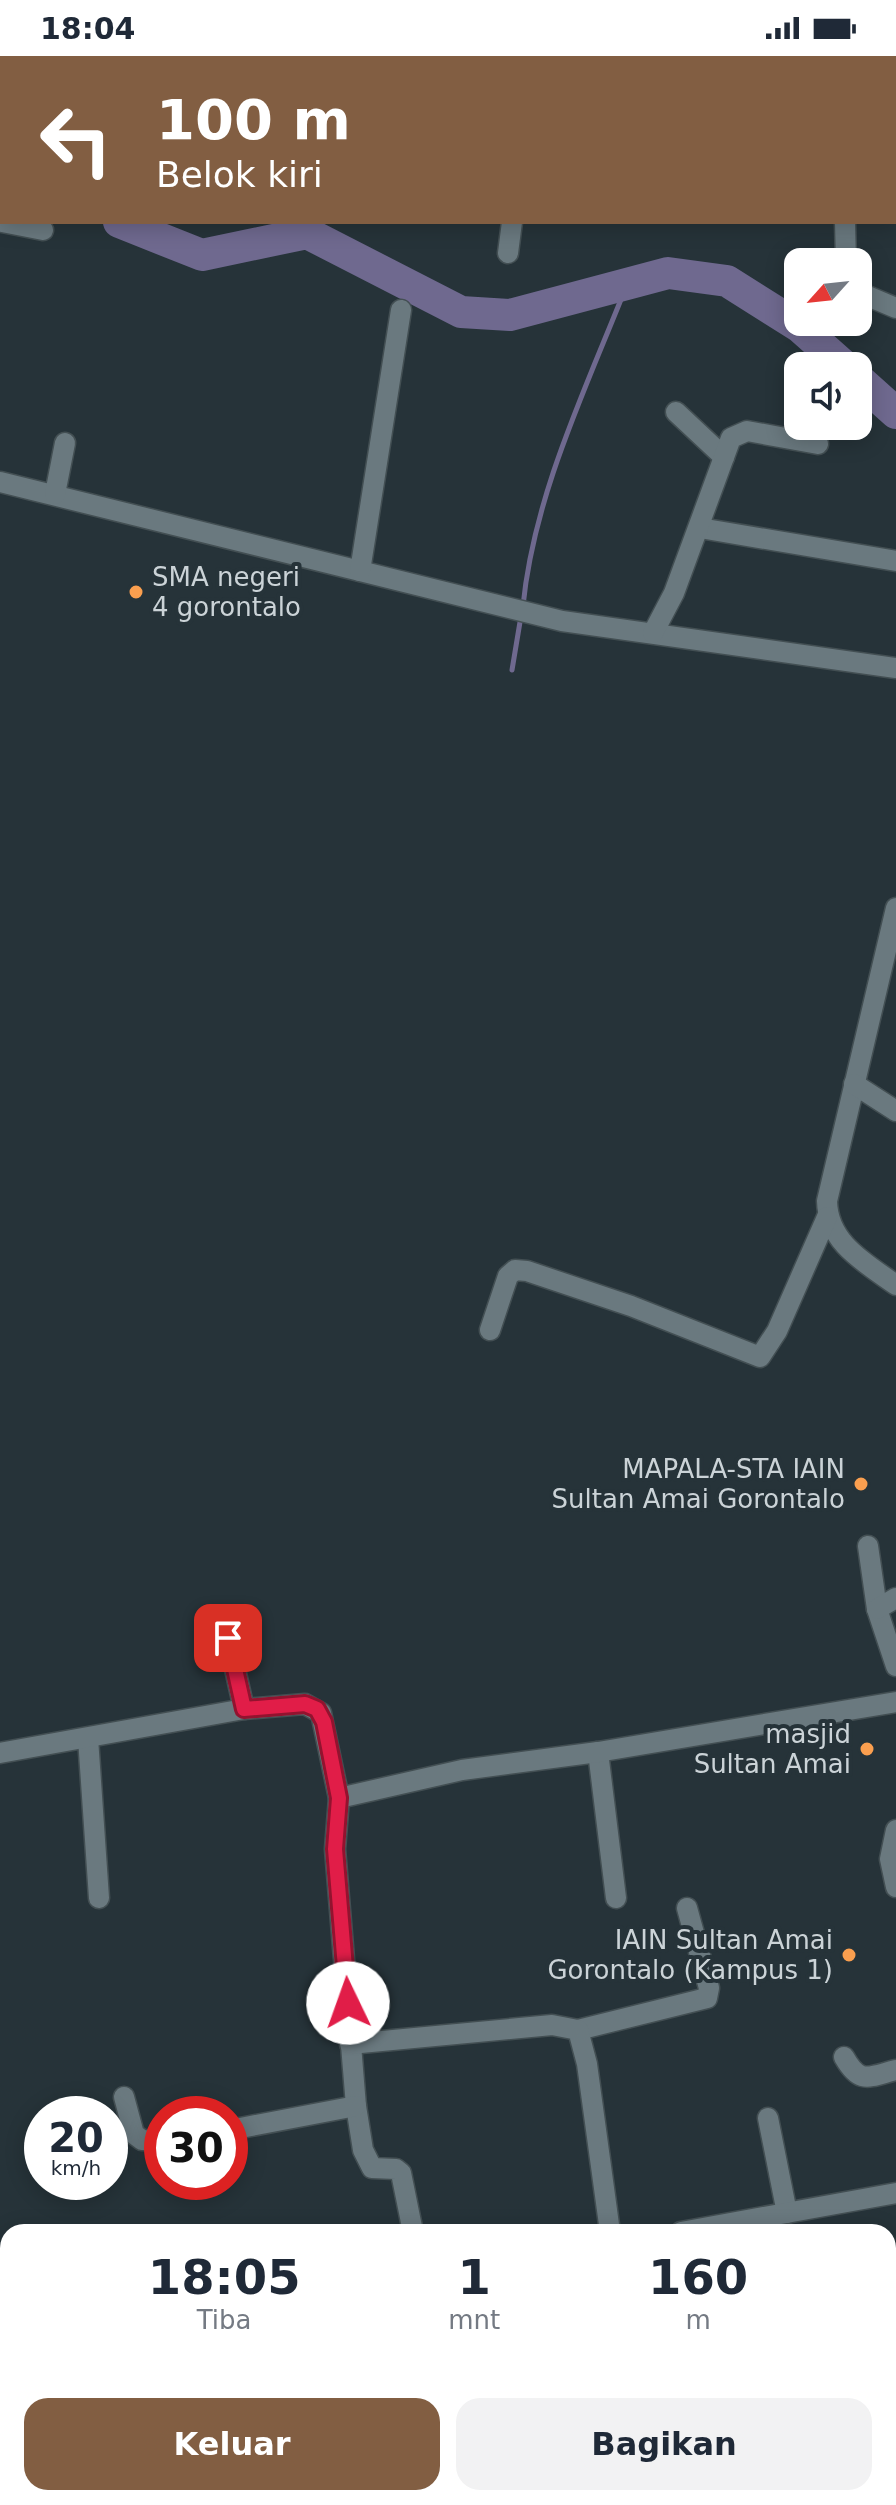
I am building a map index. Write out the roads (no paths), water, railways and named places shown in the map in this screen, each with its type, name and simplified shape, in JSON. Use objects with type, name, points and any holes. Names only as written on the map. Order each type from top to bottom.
[{"type":"street","points":[[12,224],[43,230]]},
{"type":"street","points":[[508,253],[512,224]]},
{"type":"street","points":[[845,224],[846,248]]},
{"type":"street","points":[[872,298],[896,308]]},
{"type":"street","points":[[360,571],[401,310]]},
{"type":"street","points":[[676,412],[724,457]]},
{"type":"street","points":[[653,633],[674,593],[700,528],[727,444],[741,432],[818,444]]},
{"type":"street","points":[[55,494],[65,443]]},
{"type":"street","points":[[0,482],[521,612],[896,668]]},
{"type":"street","points":[[700,528],[896,561]]},
{"type":"street","points":[[490,1330],[508,1276],[515,1270],[631,1306],[760,1357],[777,1331],[827,1217],[832,1174],[896,913]]},
{"type":"street","points":[[854,1084],[896,1111]]},
{"type":"street","points":[[827,1217],[841,1241],[896,1285]]},
{"type":"street","points":[[869,1553],[877,1609],[896,1666]]},
{"type":"street","points":[[877,1609],[896,1598]]},
{"type":"street","points":[[228,1638],[244,1709]]},
{"type":"street","points":[[339,1798],[462,1770],[598,1752],[896,1702]]},
{"type":"street","points":[[0,1753],[244,1709],[305,1704],[317,1709],[324,1722],[339,1798],[335,1849],[356,2106],[369,2165],[401,2173],[411,2224]]},
{"type":"street","points":[[88,1738],[99,1898]]},
{"type":"street","points":[[598,1752],[616,1898]]},
{"type":"street","points":[[896,1830],[890,1859],[896,1887]]},
{"type":"street","points":[[350,2044],[552,2025],[578,2030],[707,1998],[709,1988],[687,1908]]},
{"type":"street","points":[[578,2030],[587,2064],[609,2224]]},
{"type":"street","points":[[844,2057],[855,2076],[861,2078],[896,2070]]},
{"type":"street","points":[[248,2127],[356,2106]]},
{"type":"street","points":[[128,2112],[134,2134],[144,2140]]},
{"type":"street","points":[[768,2118],[787,2213]]},
{"type":"street","points":[[726,2224],[896,2193]]},
{"type":"waterway","points":[[124,224],[202,255],[307,233],[461,312],[510,315],[668,273],[727,281],[800,327],[828,352]]},
{"type":"waterway","points":[[523,606],[529,564],[550,482],[628,282]]},
{"type":"waterway","points":[[872,392],[896,413]]},
{"type":"waterway","points":[[512,670],[521,616]]},
{"type":"place","name":"SMA negeri 4 gorontalo","points":[[136,592]]},
{"type":"place","name":"MAPALA-STA IAIN Sultan Amai Gorontalo","points":[[861,1484]]},
{"type":"place","name":"masjid Sultan Amai","points":[[867,1749]]},
{"type":"place","name":"IAIN Sultan Amai Gorontalo (Kampus 1)","points":[[849,1955]]}]
